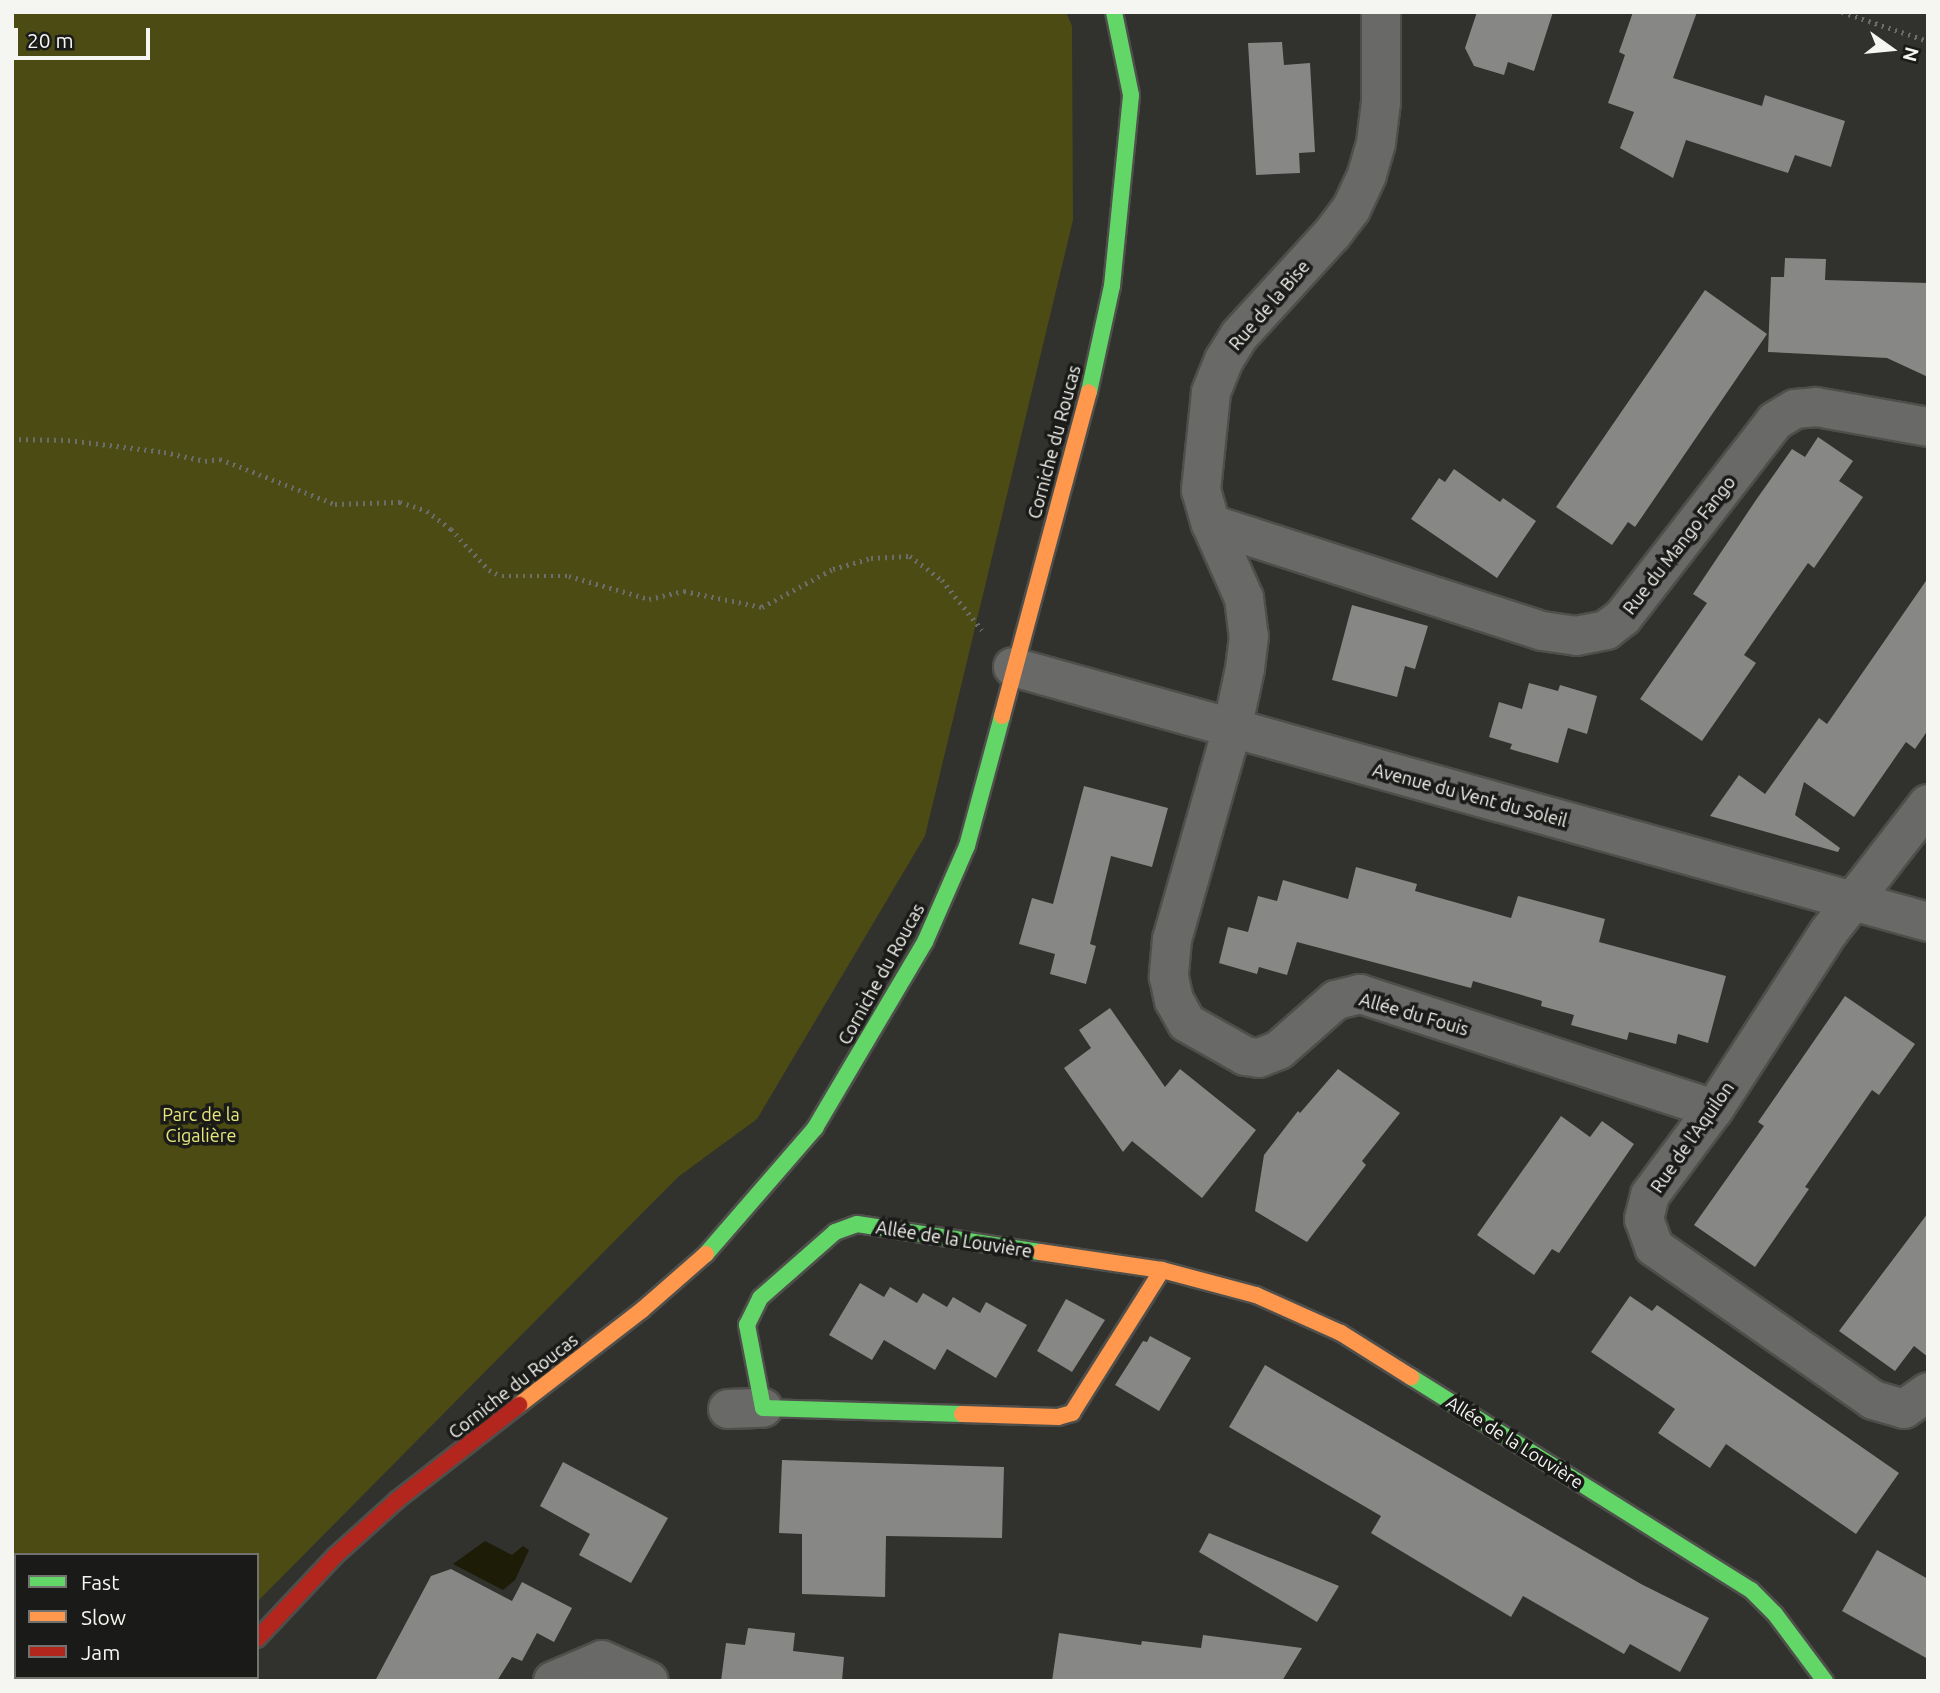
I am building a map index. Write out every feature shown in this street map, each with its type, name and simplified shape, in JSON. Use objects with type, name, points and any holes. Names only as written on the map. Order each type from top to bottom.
[{"type":"main road","name":"Corniche du Roucas","points":[[259,1637],[336,1555],[397,1500],[642,1310],[706,1253],[815,1128],[925,942],[967,846],[1013,667],[1083,416],[1112,286],[1131,95],[1114,12]]},
{"type":"main road","name":"Allée de la Louvière","points":[[1162,1270],[1072,1413],[1058,1417],[745,1409],[747,1325],[760,1298],[835,1231],[858,1224],[1162,1270],[1256,1295],[1341,1333],[1751,1590],[1775,1614],[1825,1681]]},
{"type":"street","name":"Rue de la Bise","points":[[1232,729],[1245,669],[1249,616],[1244,598],[1211,524],[1201,490],[1212,393],[1224,360],[1239,336],[1332,234],[1351,209],[1367,175],[1376,144],[1381,102],[1381,12]]},
{"type":"street","name":"Rue du Mango Fango","points":[[1211,524],[1542,631],[1576,636],[1606,629],[1623,617],[1775,421],[1795,409],[1816,407],[1928,428]]},
{"type":"street","name":"Avenue du Vent du Soleil","points":[[1013,667],[1928,922]]},
{"type":"street","name":"Allée du Fouis","points":[[1232,729],[1172,939],[1169,977],[1174,1000],[1187,1023],[1245,1056],[1259,1058],[1279,1050],[1336,1000],[1360,994],[1714,1109]]},
{"type":"street","name":"Rue de l'Aquilon","points":[[1928,804],[1852,900],[1714,1109],[1650,1195],[1644,1219],[1654,1248],[1873,1400],[1904,1409],[1928,1392]]},
{"type":"street","points":[[553,1681],[602,1660],[649,1681]]},
{"type":"path","points":[[1842,12],[1928,41]]},
{"type":"path","points":[[12,439],[68,440],[164,452],[205,461],[220,459],[335,504],[400,502],[435,517],[451,528],[489,570],[502,576],[569,576],[649,599],[684,591],[762,607],[833,569],[871,558],[910,556],[942,580],[978,624],[1000,660],[1013,667]]},
{"type":"green space","name":"Parc de la Cigalière","points":[[12,12],[1066,12],[1072,26],[1073,220],[925,836],[757,1119],[678,1177],[259,1600],[259,1553],[14,1553],[14,1679],[182,1679],[181,1681],[12,1681]]},
{"type":"shaded area","points":[[485,1541],[512,1555],[523,1546],[529,1550],[515,1580],[503,1590],[453,1564]]},
{"type":"building","points":[[1477,12],[1553,12],[1534,71],[1508,62],[1504,75],[1474,66],[1465,48]]},
{"type":"building","points":[[1633,12],[1697,12],[1673,78],[1762,106],[1765,95],[1845,121],[1831,167],[1795,155],[1788,173],[1686,140],[1673,178],[1620,148],[1634,112],[1608,103],[1625,55],[1619,52]]},
{"type":"building","points":[[1282,42],[1284,65],[1310,63],[1315,152],[1299,153],[1300,173],[1256,175],[1248,43]]},
{"type":"building","points":[[1785,258],[1826,259],[1825,280],[1928,283],[1928,377],[1887,358],[1768,352],[1771,277],[1784,277]]},
{"type":"building","points":[[1705,290],[1767,334],[1635,527],[1628,522],[1612,545],[1556,507]]},
{"type":"building","points":[[1818,437],[1853,461],[1839,481],[1863,497],[1814,568],[1808,563],[1744,655],[1756,663],[1702,741],[1640,699],[1707,603],[1693,594],[1756,500],[1792,449],[1805,457]]},
{"type":"building","points":[[1454,469],[1500,502],[1503,498],[1536,521],[1497,578],[1411,519],[1439,478],[1445,482]]},
{"type":"building","points":[[1928,578],[1928,730],[1915,749],[1906,742],[1854,817],[1804,782],[1795,815],[1840,848],[1838,852],[1710,816],[1739,775],[1765,794],[1819,718],[1827,724]]},
{"type":"building","points":[[1352,605],[1428,626],[1415,669],[1405,666],[1397,697],[1332,680]]},
{"type":"building","points":[[1529,683],[1558,691],[1560,685],[1597,696],[1587,734],[1568,728],[1558,763],[1510,749],[1512,744],[1489,737],[1499,702],[1522,709]]},
{"type":"building","points":[[1084,786],[1168,808],[1152,867],[1111,856],[1090,944],[1096,946],[1086,984],[1050,974],[1055,954],[1019,944],[1032,898],[1053,904]]},
{"type":"building","points":[[1356,867],[1417,884],[1415,891],[1511,918],[1518,896],[1605,919],[1599,942],[1726,976],[1708,1043],[1678,1034],[1676,1044],[1629,1032],[1627,1040],[1571,1025],[1574,1015],[1541,1006],[1542,1001],[1473,981],[1471,988],[1297,942],[1287,975],[1259,967],[1257,974],[1219,963],[1228,927],[1248,932],[1258,896],[1277,901],[1283,880],[1348,899]]},
{"type":"building","points":[[1845,996],[1915,1044],[1879,1095],[1872,1090],[1805,1187],[1809,1189],[1755,1267],[1694,1225],[1764,1126],[1758,1122]]},
{"type":"building","points":[[1110,1008],[1165,1087],[1180,1069],[1256,1130],[1202,1198],[1132,1141],[1123,1152],[1064,1068],[1091,1048],[1079,1030]]},
{"type":"building","points":[[1338,1069],[1400,1113],[1362,1161],[1366,1165],[1307,1242],[1255,1211],[1264,1155],[1298,1111],[1300,1113]]},
{"type":"building","points":[[1561,1116],[1590,1137],[1602,1121],[1634,1144],[1559,1253],[1552,1249],[1534,1275],[1477,1235]]},
{"type":"building","points":[[1928,1213],[1928,1357],[1914,1346],[1895,1371],[1839,1331]]},
{"type":"building","points":[[860,1283],[884,1297],[890,1287],[917,1303],[923,1293],[947,1307],[953,1297],[980,1313],[986,1302],[1027,1325],[996,1378],[947,1349],[935,1370],[884,1340],[872,1360],[829,1335]]},
{"type":"building","points":[[1630,1296],[1652,1311],[1657,1305],[1899,1473],[1856,1534],[1726,1444],[1710,1468],[1658,1433],[1675,1409],[1591,1352]]},
{"type":"building","points":[[1066,1299],[1105,1320],[1072,1372],[1037,1351]]},
{"type":"building","points":[[1150,1336],[1191,1358],[1159,1411],[1115,1385],[1143,1341],[1147,1342]]},
{"type":"building","points":[[1265,1365],[1641,1584],[1709,1618],[1680,1672],[1630,1644],[1624,1654],[1523,1596],[1511,1617],[1371,1533],[1381,1516],[1229,1427]]},
{"type":"building","points":[[782,1460],[1004,1467],[1002,1538],[886,1536],[885,1597],[802,1594],[802,1534],[779,1533]]},
{"type":"building","points":[[563,1462],[668,1518],[631,1583],[579,1555],[590,1534],[540,1506]]},
{"type":"building","points":[[1209,1533],[1339,1586],[1317,1622],[1199,1552]]},
{"type":"building","points":[[1877,1550],[1928,1579],[1928,1659],[1842,1611]]},
{"type":"building","points":[[451,1569],[512,1601],[522,1582],[572,1608],[554,1642],[537,1633],[522,1661],[512,1657],[497,1681],[375,1681],[431,1576]]},
{"type":"building","points":[[748,1628],[795,1633],[793,1651],[844,1657],[842,1681],[721,1681],[726,1643],[745,1645]]},
{"type":"building","points":[[1059,1633],[1141,1645],[1142,1641],[1201,1648],[1203,1635],[1302,1648],[1282,1681],[1052,1681]]},
{"type":"traffic: fast","points":[[1089,392],[1112,286],[1131,95],[1114,12]]},
{"type":"traffic: fast","points":[[706,1254],[815,1128],[925,942],[967,846],[1002,716]]},
{"type":"traffic: fast","points":[[962,1414],[763,1408],[747,1325],[760,1298],[835,1232],[857,1224],[1040,1252]]},
{"type":"traffic: fast","points":[[1411,1377],[1751,1590],[1775,1614],[1825,1681]]},
{"type":"traffic: slow","points":[[1002,716],[1089,392]]},
{"type":"traffic: slow","points":[[1040,1252],[1162,1270],[1256,1295],[1341,1333],[1411,1377]]},
{"type":"traffic: slow","points":[[519,1405],[642,1310],[706,1254]]},
{"type":"traffic: slow","points":[[962,1414],[1058,1417],[1072,1413],[1162,1270]]},
{"type":"traffic: jam","points":[[259,1637],[336,1555],[397,1500],[519,1405]]}]
